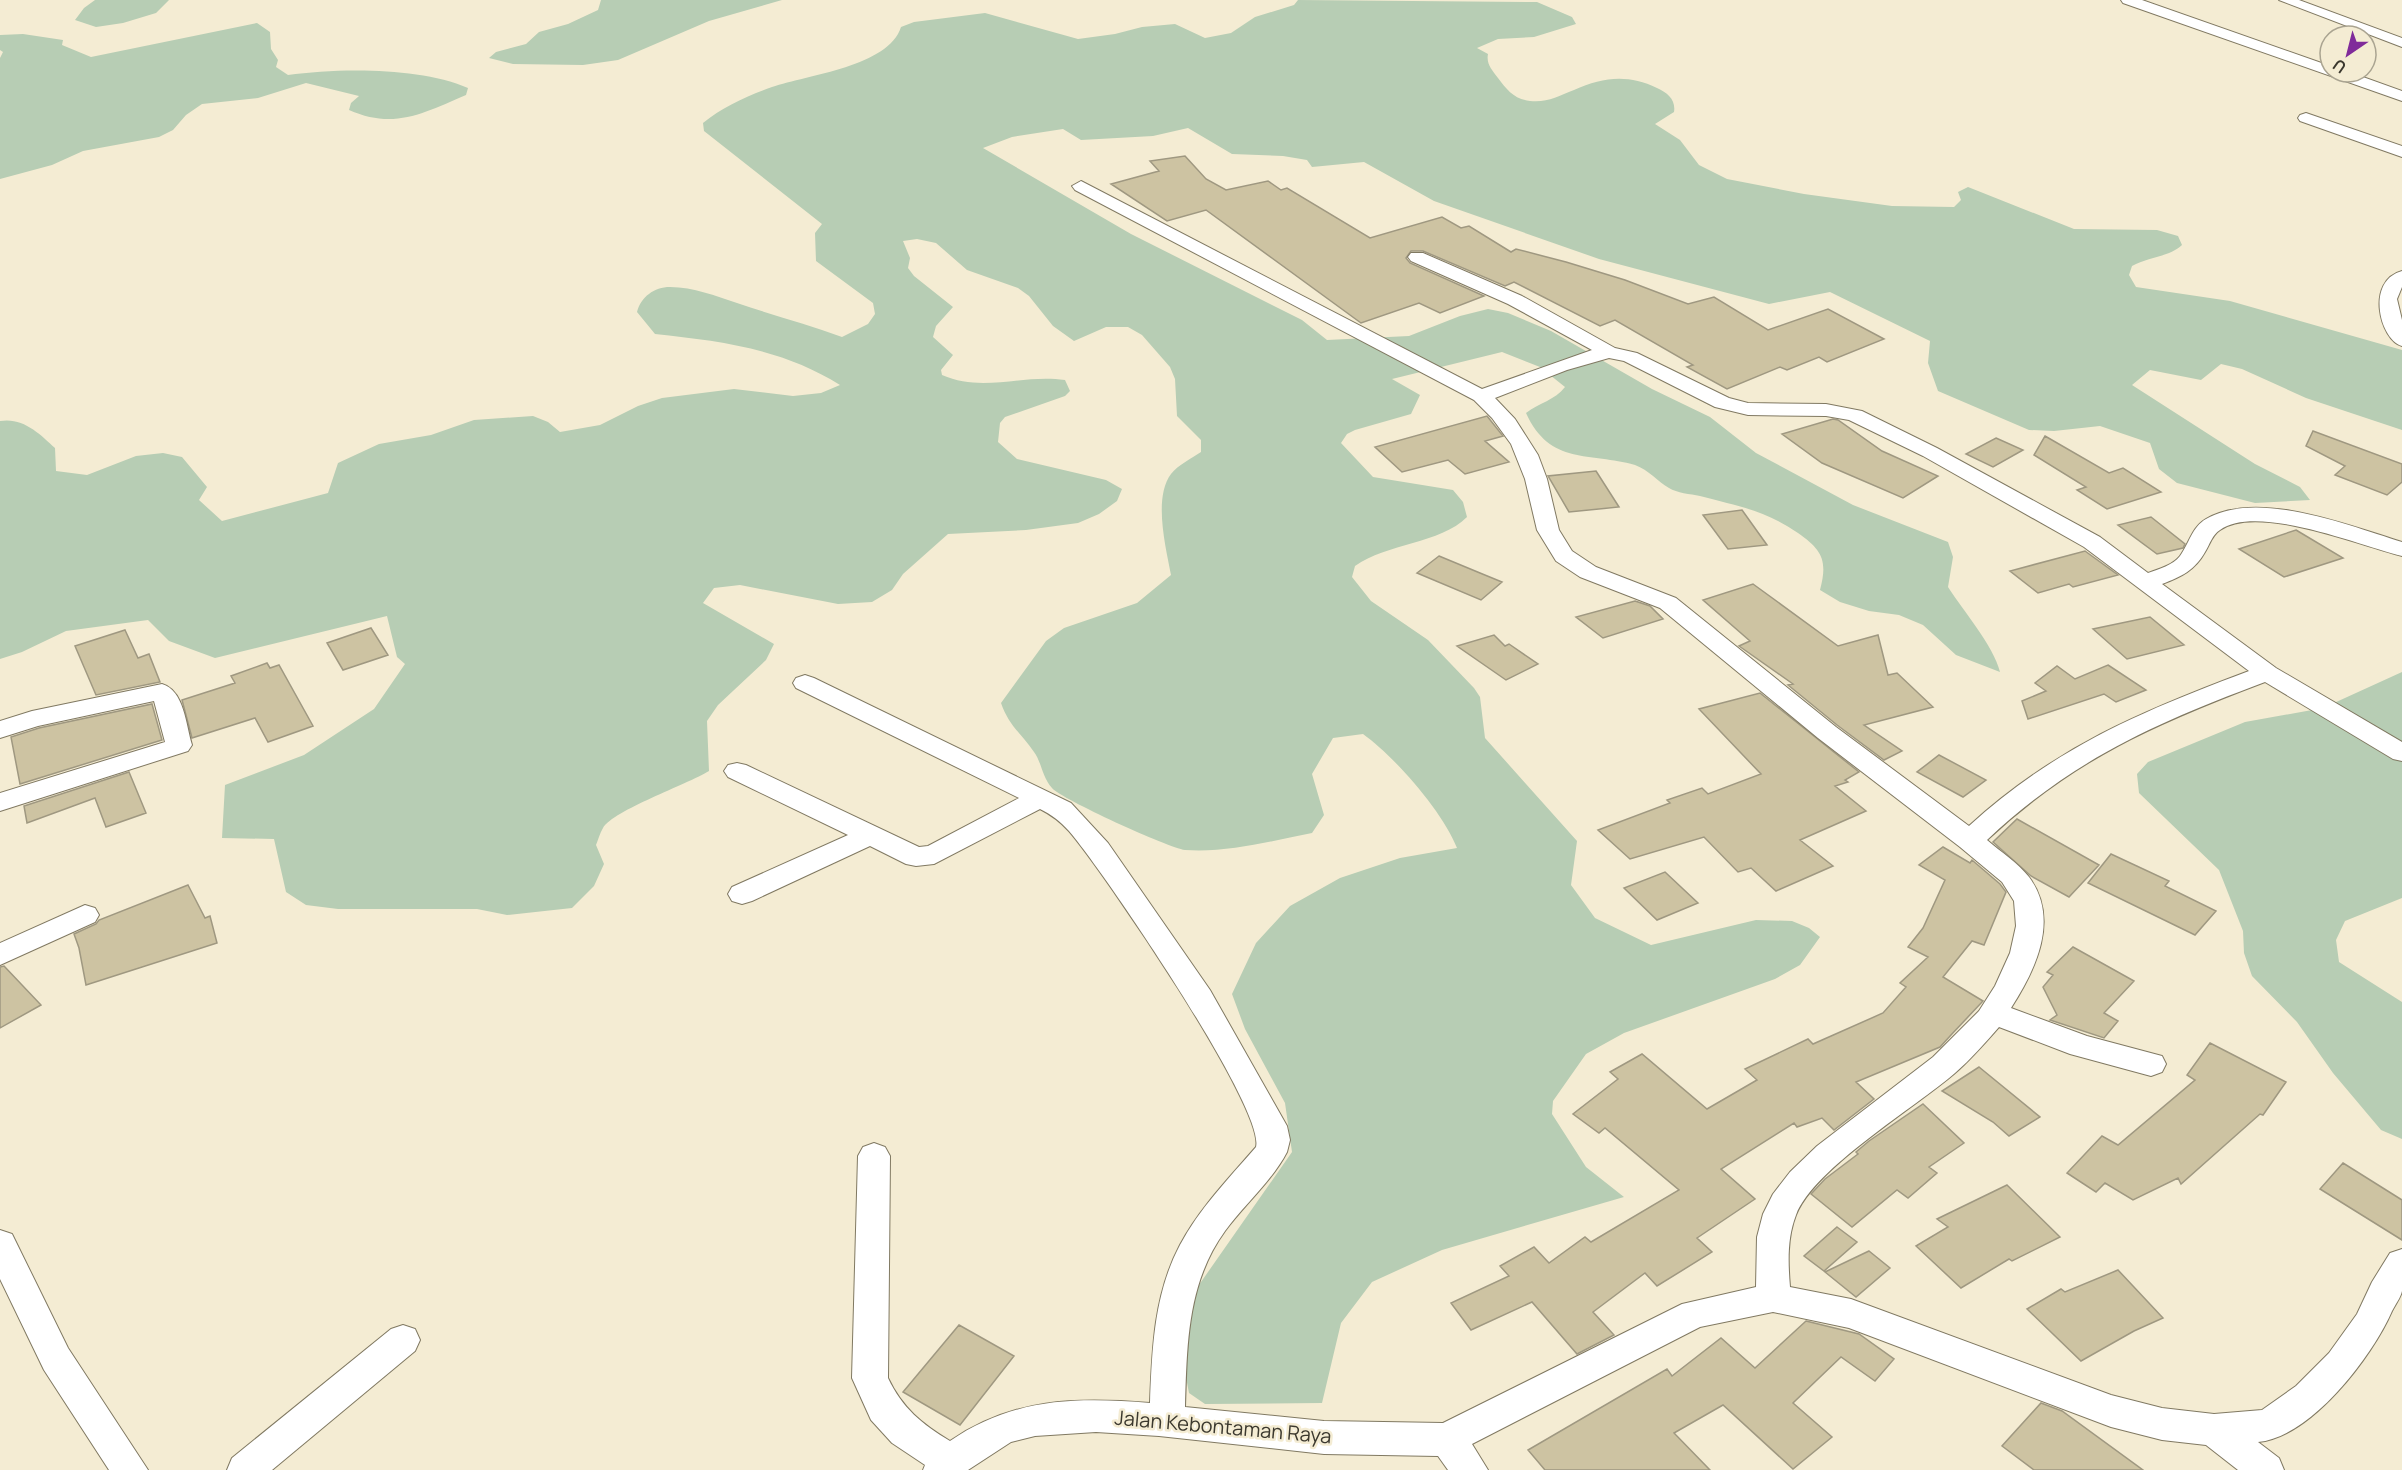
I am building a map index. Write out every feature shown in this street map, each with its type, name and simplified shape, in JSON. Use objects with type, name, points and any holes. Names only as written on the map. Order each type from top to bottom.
[{"type":"street","points":[[2128,0],[2318,66]]},
{"type":"street","points":[[2286,0],[2402,43]]},
{"type":"street","points":[[2368,84],[2402,96]]},
{"type":"street","points":[[2306,118],[2402,152]]},
{"type":"street","points":[[1081,186],[1481,396],[1502,413],[1531,464],[1552,540],[1563,554],[1593,575],[1636,588],[1668,603],[1849,750],[1970,840],[2018,882],[2028,901],[2032,920],[2014,979],[1994,1013],[1962,1050],[1922,1084],[1844,1141],[1809,1172],[1796,1188],[1784,1204],[1771,1245],[1773,1298]]},
{"type":"street","points":[[1417,257],[1526,303],[1565,324],[1608,352],[1630,357],[1722,403],[1748,408],[1838,411],[1869,421],[2051,517],[2092,542],[2267,673],[2402,753]]},
{"type":"street","points":[[2402,277],[2390,286],[2385,301],[2402,340]]},
{"type":"street","points":[[1481,396],[1560,366],[1608,352]]},
{"type":"street","points":[[2146,582],[2184,565],[2196,543],[2216,522],[2238,516],[2268,515],[2317,525],[2402,549]]},
{"type":"street","points":[[1970,840],[2022,793],[2073,760],[2200,697],[2267,673]]},
{"type":"street","points":[[806,683],[1062,808],[1077,821],[1143,910],[1203,1000],[1266,1117],[1274,1140],[1271,1152],[1212,1225],[1186,1267],[1172,1329],[1167,1419]]},
{"type":"street","points":[[0,730],[32,719],[162,692],[165,694],[179,745],[173,749],[0,802]]},
{"type":"street","points":[[737,771],[909,856],[925,857],[1040,798]]},
{"type":"street","points":[[742,894],[869,836]]},
{"type":"street","points":[[0,955],[85,915]]},
{"type":"street","points":[[1994,1013],[2081,1046],[2151,1064]]},
{"type":"street","points":[[874,1156],[870,1378],[884,1410],[946,1466]]},
{"type":"street","points":[[0,1244],[56,1359],[130,1470]]},
{"type":"street","points":[[1470,1470],[1446,1439],[1694,1314],[1773,1298],[1851,1314],[2111,1410],[2162,1424],[2214,1430],[2269,1425],[2309,1397],[2341,1364],[2364,1331],[2402,1263]]},
{"type":"street","points":[[245,1470],[403,1340]]},
{"type":"street","name":"Jalan Kebontaman Raya","points":[[946,1466],[1004,1427],[1065,1417],[1167,1419],[1252,1431],[1406,1441],[1446,1439]]},
{"type":"street","points":[[2214,1430],[2266,1470]]},
{"type":"green space","points":[[95,0],[169,0],[156,13],[123,23],[96,27],[75,20],[84,8]]},
{"type":"green space","points":[[601,0],[782,0],[709,21],[618,60],[583,65],[513,64],[489,58],[496,52],[526,44],[539,32],[568,24],[598,10]]},
{"type":"green space","points":[[1298,0],[1537,2],[1572,17],[1576,24],[1534,37],[1498,39],[1477,48],[1488,54],[1489,64],[1494,72],[1515,96],[1530,101],[1547,100],[1595,82],[1616,79],[1636,81],[1665,92],[1674,104],[1674,112],[1655,124],[1680,140],[1699,165],[1727,179],[1804,194],[1892,206],[1954,207],[1961,200],[1958,192],[1968,187],[2074,229],[2157,230],[2178,236],[2182,245],[2177,249],[2132,266],[2129,275],[2136,287],[2230,301],[2402,350],[2402,430],[2306,398],[2242,369],[2221,364],[2201,380],[2150,370],[2132,385],[2255,464],[2300,487],[2310,500],[2255,503],[2177,483],[2159,469],[2150,443],[2100,426],[2054,431],[2029,430],[1938,391],[1928,363],[1930,341],[1830,292],[1769,304],[1599,259],[1434,201],[1364,162],[1312,167],[1307,160],[1283,156],[1232,154],[1188,128],[1153,136],[1081,140],[1063,129],[1012,137],[983,148],[1131,234],[1302,320],[1327,340],[1409,336],[1460,316],[1488,309],[1508,313],[1551,331],[1652,389],[1710,417],[1756,453],[1853,505],[1948,542],[1953,557],[1948,587],[1985,640],[2000,672],[1956,655],[1923,625],[1899,615],[1869,611],[1840,602],[1820,590],[1823,563],[1818,551],[1786,525],[1739,506],[1672,490],[1635,465],[1573,454],[1547,442],[1536,430],[1526,413],[1557,395],[1565,387],[1540,367],[1502,352],[1392,379],[1420,395],[1411,414],[1355,430],[1347,434],[1341,443],[1373,477],[1453,490],[1463,502],[1467,517],[1443,533],[1368,558],[1355,566],[1352,577],[1371,601],[1428,640],[1474,688],[1480,697],[1485,738],[1577,841],[1571,885],[1595,918],[1651,945],[1756,920],[1792,921],[1809,928],[1820,937],[1800,965],[1775,979],[1624,1033],[1586,1054],[1553,1101],[1552,1114],[1586,1167],[1624,1197],[1442,1250],[1372,1282],[1341,1323],[1322,1403],[1205,1404],[1189,1393],[1182,1357],[1194,1292],[1292,1152],[1285,1103],[1245,1029],[1232,994],[1256,943],[1290,906],[1340,878],[1400,858],[1457,848],[1441,818],[1417,786],[1389,756],[1363,734],[1333,738],[1312,774],[1324,815],[1312,833],[1249,846],[1217,850],[1185,850],[1175,847],[1094,812],[1060,794],[1049,784],[1037,756],[1012,724],[1001,703],[1046,641],[1064,628],[1137,603],[1171,575],[1162,523],[1163,496],[1171,474],[1201,452],[1201,440],[1177,416],[1175,379],[1170,367],[1142,335],[1128,327],[1106,327],[1074,341],[1053,326],[1029,296],[1018,288],[967,270],[936,243],[917,239],[903,241],[910,258],[908,268],[914,276],[953,307],[936,326],[933,337],[953,355],[941,370],[942,375],[972,383],[1033,379],[1065,380],[1070,391],[1065,396],[1005,417],[1000,423],[998,442],[1017,459],[1106,480],[1122,489],[1117,501],[1099,514],[1078,523],[1026,530],[948,534],[903,574],[892,590],[872,602],[838,604],[740,585],[714,588],[703,603],[774,644],[766,660],[718,705],[707,721],[709,771],[621,813],[603,828],[596,845],[604,864],[594,886],[572,908],[507,915],[477,909],[338,909],[306,905],[286,892],[274,839],[222,838],[225,785],[304,755],[374,709],[405,664],[397,657],[387,616],[215,658],[169,641],[148,620],[66,631],[22,652],[0,659],[0,421],[8,420],[24,424],[43,437],[55,448],[56,471],[87,475],[136,456],[163,453],[182,457],[207,487],[199,500],[222,521],[328,493],[338,463],[379,444],[431,435],[474,420],[533,416],[548,422],[560,432],[600,425],[638,406],[662,398],[734,389],[793,396],[821,393],[840,385],[796,363],[774,355],[728,344],[655,334],[637,312],[645,297],[664,287],[670,287],[704,292],[842,337],[868,324],[875,314],[873,303],[816,261],[815,233],[822,224],[704,131],[703,123],[710,117],[763,90],[864,60],[881,51],[893,40],[901,27],[914,22],[985,13],[1078,39],[1115,34],[1142,27],[1175,24],[1205,38],[1231,33],[1255,17],[1294,5]]},
{"type":"green space","points":[[257,23],[270,32],[271,49],[278,60],[276,67],[288,75],[355,70],[403,73],[449,81],[468,88],[466,95],[409,117],[380,119],[349,110],[351,103],[359,96],[306,83],[258,98],[202,104],[186,115],[173,130],[159,137],[83,151],[52,165],[0,179],[0,58],[3,52],[0,50],[0,35],[23,34],[63,40],[62,45],[91,57]]},
{"type":"green space","points":[[2402,672],[2402,898],[2345,921],[2336,940],[2339,962],[2402,1002],[2402,1139],[2381,1130],[2333,1073],[2297,1022],[2252,976],[2244,953],[2243,931],[2219,870],[2139,793],[2137,774],[2148,762],[2245,722],[2323,708]]},
{"type":"building","points":[[1185,156],[1206,179],[1226,190],[1268,181],[1281,190],[1287,188],[1370,238],[1442,217],[1461,228],[1469,226],[1511,252],[1516,249],[1566,262],[1625,280],[1688,304],[1714,297],[1768,330],[1828,309],[1884,339],[1827,362],[1819,357],[1787,370],[1780,367],[1727,389],[1687,367],[1693,365],[1615,320],[1600,326],[1514,282],[1505,286],[1423,251],[1411,251],[1406,258],[1410,263],[1484,296],[1440,313],[1419,303],[1361,323],[1206,210],[1167,221],[1111,184],[1159,171],[1150,161]]},
{"type":"building","points":[[1487,416],[1503,436],[1485,441],[1509,462],[1465,474],[1448,460],[1402,472],[1375,447]]},
{"type":"building","points":[[1833,419],[1838,420],[1882,451],[1938,476],[1903,498],[1822,463],[1782,434]]},
{"type":"building","points":[[2313,431],[2402,464],[2402,482],[2387,495],[2335,475],[2345,466],[2306,446]]},
{"type":"building","points":[[2045,436],[2109,473],[2123,468],[2161,492],[2107,509],[2077,490],[2086,487],[2034,455]]},
{"type":"building","points":[[1996,438],[2023,450],[1993,467],[1966,454]]},
{"type":"building","points":[[1596,471],[1619,507],[1569,512],[1548,476]]},
{"type":"building","points":[[1742,510],[1767,545],[1728,549],[1703,515]]},
{"type":"building","points":[[2151,517],[2185,544],[2183,548],[2157,554],[2118,525]]},
{"type":"building","points":[[2296,530],[2343,558],[2284,577],[2239,549]]},
{"type":"building","points":[[2085,551],[2118,575],[2073,587],[2069,584],[2038,593],[2010,571]]},
{"type":"building","points":[[1439,556],[1502,582],[1481,600],[1417,573]]},
{"type":"building","points":[[1753,584],[1838,646],[1878,635],[1888,675],[1897,673],[1933,707],[1864,725],[1902,751],[1884,760],[1837,725],[1788,685],[1793,684],[1739,646],[1750,641],[1703,600]]},
{"type":"building","points":[[1635,601],[1650,606],[1663,619],[1603,638],[1576,617]]},
{"type":"building","points":[[2150,617],[2184,645],[2127,659],[2093,629]]},
{"type":"building","points":[[371,628],[388,655],[343,670],[327,643]]},
{"type":"building","points":[[125,630],[138,658],[149,654],[160,682],[96,695],[75,646]]},
{"type":"building","points":[[1494,635],[1505,646],[1509,644],[1538,664],[1506,680],[1457,646]]},
{"type":"building","points":[[267,663],[270,668],[279,665],[313,726],[268,742],[255,718],[192,738],[182,700],[235,683],[231,676]]},
{"type":"building","points":[[2108,665],[2146,690],[2116,702],[2104,694],[2028,719],[2022,701],[2046,691],[2035,683],[2057,666],[2075,679]]},
{"type":"building","points":[[1760,693],[1859,772],[1845,780],[1848,782],[1835,786],[1866,811],[1800,840],[1833,866],[1776,891],[1751,868],[1738,872],[1704,837],[1630,859],[1598,830],[1670,803],[1667,800],[1702,788],[1708,794],[1761,774],[1699,709]]},
{"type":"building","points":[[152,704],[162,740],[20,784],[11,737],[39,728]]},
{"type":"building","points":[[1939,755],[1986,780],[1963,797],[1917,772]]},
{"type":"building","points":[[129,772],[146,813],[106,827],[95,798],[27,823],[24,806]]},
{"type":"building","points":[[2017,819],[2099,865],[2069,897],[2031,876],[1993,842]]},
{"type":"building","points":[[1943,847],[1970,863],[1972,860],[2006,892],[1984,945],[1972,941],[1943,977],[1983,1001],[1940,1047],[1856,1082],[1874,1099],[1834,1130],[1822,1118],[1797,1127],[1794,1123],[1721,1169],[1755,1199],[1697,1238],[1712,1252],[1657,1286],[1645,1273],[1593,1312],[1614,1335],[1577,1354],[1532,1302],[1471,1330],[1451,1303],[1509,1276],[1500,1266],[1534,1247],[1549,1263],[1585,1237],[1591,1242],[1679,1190],[1605,1128],[1599,1133],[1573,1114],[1618,1079],[1610,1072],[1642,1054],[1707,1109],[1757,1080],[1745,1069],[1808,1039],[1813,1044],[1883,1013],[1906,987],[1900,983],[1928,957],[1908,947],[1923,928],[1945,880],[1919,865]]},
{"type":"building","points":[[2111,854],[2169,881],[2165,886],[2216,911],[2195,935],[2088,883]]},
{"type":"building","points":[[1665,872],[1698,903],[1657,920],[1624,888]]},
{"type":"building","points":[[188,885],[205,918],[210,916],[217,943],[86,985],[74,934],[96,924],[99,920]]},
{"type":"building","points":[[2073,947],[2134,981],[2104,1013],[2118,1021],[2104,1038],[2050,1020],[2057,1015],[2043,987],[2053,975],[2047,972]]},
{"type":"building","points":[[4,966],[41,1005],[0,1028],[0,967]]},
{"type":"building","points":[[2210,1043],[2286,1082],[2263,1115],[2260,1114],[2181,1184],[2178,1178],[2133,1200],[2105,1183],[2096,1192],[2067,1173],[2102,1136],[2118,1145],[2195,1080],[2187,1075]]},
{"type":"building","points":[[1979,1067],[2040,1117],[2009,1136],[1993,1122],[1942,1091]]},
{"type":"building","points":[[1923,1104],[1964,1143],[1929,1167],[1937,1173],[1908,1198],[1897,1190],[1852,1227],[1811,1194],[1825,1179],[1858,1154],[1856,1152],[1869,1141]]},
{"type":"building","points":[[2343,1163],[2402,1200],[2402,1240],[2320,1189]]},
{"type":"building","points":[[2007,1185],[2060,1237],[2012,1261],[2009,1259],[1961,1288],[1916,1246],[1948,1227],[1937,1219]]},
{"type":"building","points":[[1837,1227],[1857,1242],[1824,1271],[1804,1256]]},
{"type":"building","points":[[1869,1251],[1890,1268],[1856,1297],[1825,1272]]},
{"type":"building","points":[[2118,1270],[2163,1318],[2134,1331],[2081,1361],[2027,1309],[2061,1289],[2065,1292]]},
{"type":"building","points":[[1806,1321],[1859,1334],[1894,1359],[1875,1381],[1841,1357],[1793,1403],[1832,1437],[1793,1469],[1723,1405],[1674,1433],[1710,1470],[1545,1470],[1528,1450],[1667,1369],[1672,1376],[1721,1338],[1755,1368]]},
{"type":"building","points":[[959,1325],[1014,1356],[960,1425],[903,1392]]},
{"type":"building","points":[[2041,1403],[2062,1411],[2143,1470],[2034,1470],[2002,1446]]}]
